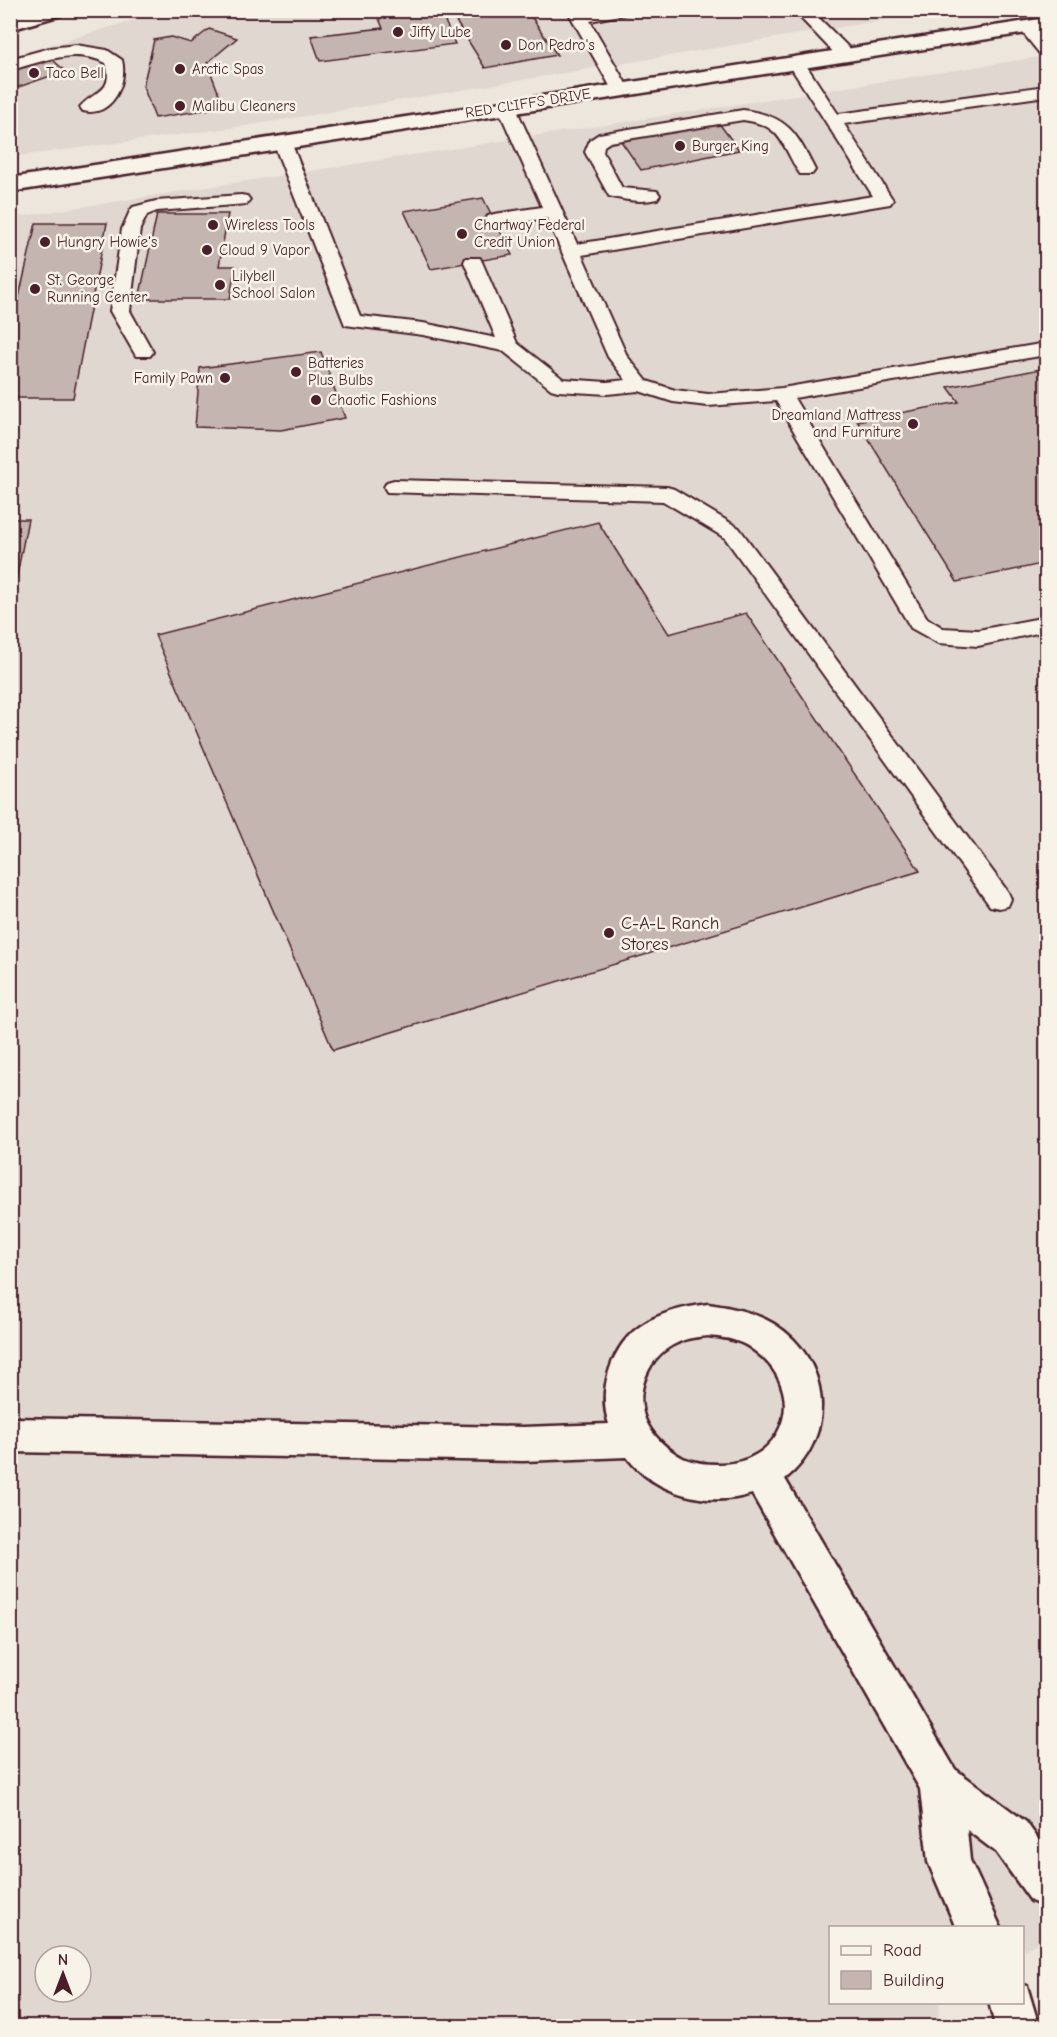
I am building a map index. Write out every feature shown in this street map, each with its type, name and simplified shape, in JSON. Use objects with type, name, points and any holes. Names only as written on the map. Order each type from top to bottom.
[{"type":"main road","points":[[10,24],[53,10]]},
{"type":"main road","name":"RED CLIFFS DRIVE","points":[[10,185],[506,106],[1037,26]]},
{"type":"main road","points":[[708,1320],[739,1325],[767,1339],[789,1359],[801,1381],[806,1405],[802,1429],[790,1451],[772,1468],[761,1473],[744,1481],[713,1484],[682,1478],[655,1463],[635,1440],[623,1414],[622,1386],[633,1359],[652,1339],[678,1325],[708,1320]]},
{"type":"main road","points":[[10,1435],[523,1444],[635,1440]]},
{"type":"main road","points":[[761,1473],[940,1784],[1011,1837],[1047,1886]]},
{"type":"main road","points":[[940,1784],[949,1862],[978,1926]]},
{"type":"main road","points":[[1012,2004],[1017,2026]]},
{"type":"lane","points":[[620,89],[577,14],[624,10]]},
{"type":"lane","points":[[801,10],[846,55]]},
{"type":"lane","points":[[872,10],[882,10]]},
{"type":"lane","points":[[1037,26],[1047,50]]},
{"type":"lane","points":[[10,65],[52,52],[73,49],[104,54],[114,60],[117,69],[113,90],[105,100],[89,106]]},
{"type":"lane","points":[[571,251],[884,200],[796,63]]},
{"type":"lane","points":[[834,120],[1047,91]]},
{"type":"lane","points":[[506,106],[618,357],[640,385]]},
{"type":"lane","points":[[651,195],[630,196],[615,192],[594,152],[596,144],[604,138],[743,115],[761,116],[775,122],[789,138],[806,170]]},
{"type":"lane","points":[[282,142],[352,321],[423,329],[509,346],[558,385],[607,388],[640,385],[673,396],[708,399],[782,394],[1047,349]]},
{"type":"lane","points":[[142,352],[120,311],[131,229],[139,211],[156,206],[241,200]]},
{"type":"lane","points":[[494,220],[554,211]]},
{"type":"lane","points":[[473,262],[509,346]]},
{"type":"lane","points":[[782,394],[919,623],[938,635],[978,638],[1047,624]]},
{"type":"lane","points":[[394,487],[667,494],[732,533],[999,899]]},
{"type":"shaded area","points":[[162,11],[938,11],[245,126],[11,157],[10,58]]},
{"type":"shaded area","points":[[1046,56],[1046,1937],[1024,1950],[1024,1926],[829,1926],[829,2004],[940,2004],[937,2026],[11,2026],[11,218]]},
{"type":"building","name":"Jiffy Lube","points":[[406,10],[440,10],[455,44],[320,61],[311,36],[383,28],[377,14]]},
{"type":"building","points":[[449,10],[527,10],[557,55],[485,68]]},
{"type":"building","points":[[209,29],[237,38],[207,63],[224,107],[155,118],[143,86],[154,40],[171,37],[191,43]]},
{"type":"building","name":"Taco Bell","points":[[41,60],[43,63],[53,60],[65,71],[10,90],[10,70]]},
{"type":"building","name":"Burger King","points":[[718,122],[739,150],[641,170],[621,141]]},
{"type":"building","points":[[483,198],[512,255],[431,269],[404,211]]},
{"type":"building","points":[[157,214],[228,214],[219,266],[235,266],[230,299],[139,299]]},
{"type":"building","points":[[36,223],[107,223],[73,398],[10,398],[10,336]]},
{"type":"building","points":[[321,352],[345,418],[281,430],[195,427],[200,368]]},
{"type":"building","points":[[1046,368],[1046,563],[957,582],[857,421],[959,402],[948,387]]},
{"type":"building","points":[[10,519],[28,519],[10,611]]},
{"type":"building","points":[[598,522],[669,634],[746,613],[920,871],[333,1050],[155,635]]},
{"type":"place","name":"Jiffy Lube","points":[[398,32]]},
{"type":"place","name":"Don Pedro's","points":[[506,45]]},
{"type":"place","name":"Arctic Spas","points":[[180,69]]},
{"type":"place","name":"Taco Bell","points":[[34,73]]},
{"type":"place","name":"Malibu Cleaners","points":[[180,106]]},
{"type":"place","name":"Burger King","points":[[680,146]]},
{"type":"place","name":"Wireless Tools","points":[[213,225]]},
{"type":"place","name":"Chartway Federal Credit Union","points":[[462,234]]},
{"type":"place","name":"Hungry Howie's","points":[[45,242]]},
{"type":"place","name":"Cloud 9 Vapor","points":[[207,250]]},
{"type":"place","name":"Lilybell School Salon","points":[[220,285]]},
{"type":"place","name":"St. George Running Center","points":[[35,289]]},
{"type":"place","name":"Batteries Plus Bulbs","points":[[296,372]]},
{"type":"place","name":"Family Pawn","points":[[225,378]]},
{"type":"place","name":"Chaotic Fashions","points":[[316,400]]},
{"type":"place","name":"Dreamland Mattress and Furniture","points":[[913,424]]},
{"type":"place","name":"C-A-L Ranch Stores","points":[[609,933]]}]
